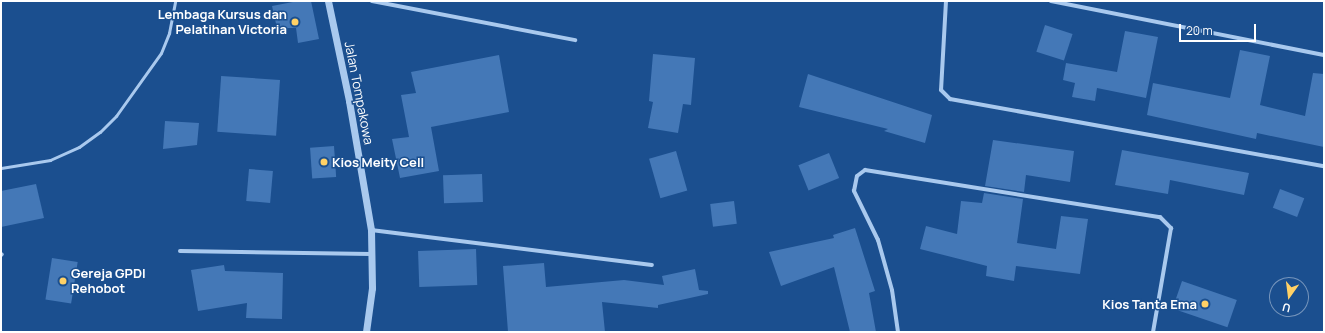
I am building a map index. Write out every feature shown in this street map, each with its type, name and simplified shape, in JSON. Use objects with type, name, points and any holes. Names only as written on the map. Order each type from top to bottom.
[{"type":"street","name":"Jalan Tompakowa","points":[[328,1],[349,101],[371,230],[372,288],[366,332]]},
{"type":"street","points":[[372,1],[575,40]]},
{"type":"street","points":[[946,1],[941,90],[950,99],[1324,166]]},
{"type":"street","points":[[1051,1],[1324,55]]},
{"type":"street","points":[[898,332],[892,290],[878,240],[854,191],[857,176],[866,170],[1160,217],[1171,228],[1153,332]]},
{"type":"street","points":[[371,230],[652,265]]},
{"type":"street","points":[[180,251],[371,254]]},
{"type":"lane","points":[[1,168],[50,160],[79,147],[100,132],[116,116],[161,54],[169,33],[175,1]]},
{"type":"building","name":"Lembaga Kursus dan Pelatihan Victoria","points":[[298,1],[311,1],[319,39],[298,43],[296,28],[277,28],[272,6]]},
{"type":"building","points":[[1045,25],[1073,34],[1064,61],[1036,52]]},
{"type":"building","points":[[1125,31],[1158,37],[1146,98],[1097,88],[1095,101],[1072,97],[1075,83],[1063,80],[1066,63],[1117,72]]},
{"type":"building","points":[[1240,50],[1270,56],[1260,105],[1305,116],[1313,73],[1324,74],[1324,147],[1257,133],[1256,139],[1147,115],[1153,83],[1230,98]]},
{"type":"building","points":[[653,54],[695,58],[691,105],[683,104],[678,133],[648,128],[653,102],[649,101]]},
{"type":"building","points":[[499,55],[509,112],[431,127],[439,171],[400,178],[392,139],[409,137],[401,95],[416,93],[411,72]]},
{"type":"building","points":[[808,74],[932,115],[925,143],[884,131],[888,129],[799,107]]},
{"type":"building","points":[[221,76],[280,80],[276,136],[217,132]]},
{"type":"building","points":[[165,121],[199,123],[197,145],[163,149]]},
{"type":"building","points":[[993,140],[1074,151],[1070,182],[1026,175],[1024,192],[985,186]]},
{"type":"building","name":"Kios Meity Cell","points":[[334,146],[336,177],[312,179],[310,148]]},
{"type":"building","points":[[1122,150],[1249,173],[1244,195],[1170,180],[1168,194],[1115,185]]},
{"type":"building","points":[[676,151],[687,190],[660,198],[649,159]]},
{"type":"building","points":[[829,153],[839,178],[809,190],[798,165]]},
{"type":"building","points":[[249,169],[273,171],[270,203],[246,201]]},
{"type":"building","points":[[482,174],[483,202],[444,203],[443,175]]},
{"type":"building","points":[[36,184],[44,218],[1,227],[1,191]]},
{"type":"building","points":[[1280,189],[1304,198],[1297,217],[1273,208]]},
{"type":"building","points":[[984,193],[1023,199],[1017,243],[1056,249],[1061,216],[1088,219],[1080,274],[1016,266],[1014,281],[986,276],[987,266],[920,249],[926,226],[957,234],[961,201],[982,203]]},
{"type":"building","points":[[734,201],[737,224],[713,227],[710,204]]},
{"type":"building","points":[[855,228],[875,291],[869,293],[876,332],[850,332],[834,267],[781,286],[769,252],[834,238],[833,235]]},
{"type":"building","points":[[476,249],[477,285],[419,287],[418,251]]},
{"type":"building","name":"Gereja GPDI Rehobot","points":[[52,258],[78,262],[71,304],[45,299]]},
{"type":"building","points":[[544,263],[546,287],[624,280],[664,285],[662,276],[695,269],[699,290],[708,291],[708,294],[658,305],[658,308],[602,302],[605,332],[508,332],[503,266]]},
{"type":"building","points":[[224,265],[225,271],[283,273],[282,319],[246,318],[247,303],[198,311],[191,270]]},
{"type":"building","name":"Kios Tanta Ema","points":[[1182,281],[1237,300],[1227,327],[1173,308]]},
{"type":"place","name":"Lembaga Kursus dan Pelatihan Victoria","points":[[295,22]]},
{"type":"place","name":"Kios Meity Cell","points":[[324,162]]},
{"type":"place","name":"Gereja GPDI Rehobot","points":[[63,281]]},
{"type":"place","name":"Kios Tanta Ema","points":[[1205,304]]}]
